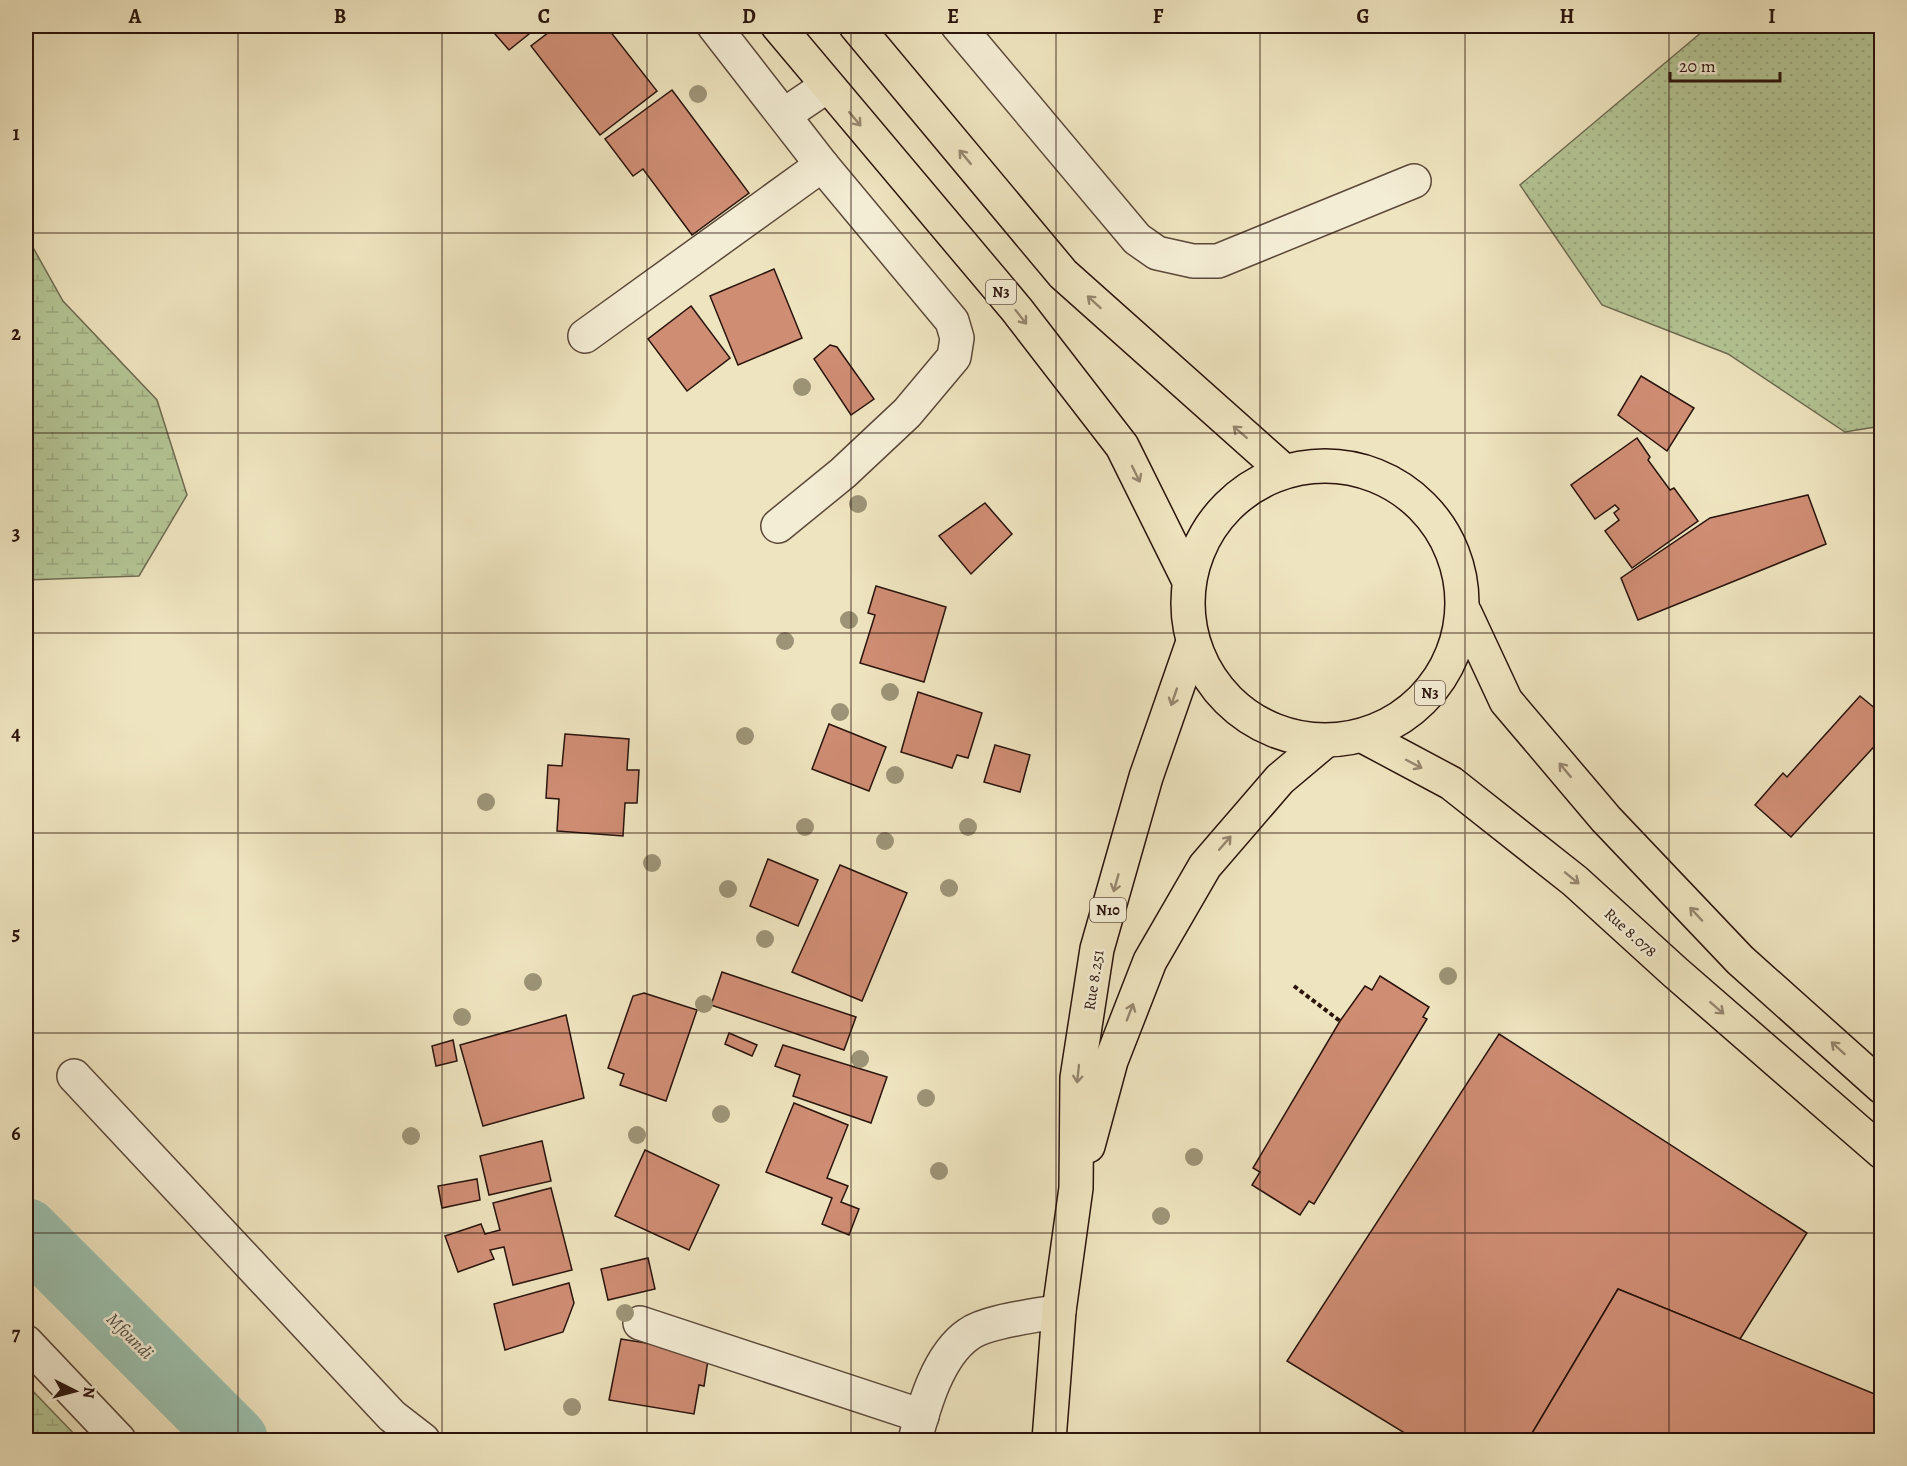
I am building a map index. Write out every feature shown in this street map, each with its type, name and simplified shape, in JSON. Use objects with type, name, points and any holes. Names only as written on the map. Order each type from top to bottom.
[{"type":"highway","name":"N3","points":[[778,26],[1017,310],[1122,446],[1189,581]]},
{"type":"highway","points":[[856,26],[1063,274],[1284,471]]},
{"type":"highway","name":"N3","points":[[1465,612],[1452,659],[1433,690],[1407,715],[1363,736],[1324,742],[1281,735],[1242,714],[1211,682],[1193,642],[1187,612],[1189,581],[1200,545],[1221,512],[1250,487],[1284,471],[1330,464],[1375,473],[1415,497],[1445,533],[1461,577],[1465,612],[1506,700],[1606,819],[1740,960],[1881,1087]]},
{"type":"highway","name":"Rue 8.251","points":[[1049,1440],[1059,1311],[1076,1188],[1077,1078],[1097,949],[1146,777],[1193,642]]},
{"type":"highway","name":"Rue 8.078","points":[[1363,736],[1451,783],[1575,880],[1675,972],[1881,1152]]},
{"type":"highway","name":"Rue 8.251","points":[[1076,1188],[1112,1060],[1150,961],[1205,866],[1280,779],[1324,742]]},
{"type":"street","points":[[714,26],[822,165],[952,321],[957,338],[954,357],[907,413],[843,473],[778,526]]},
{"type":"street","points":[[958,26],[1137,239],[1157,253],[1193,261],[1218,261],[1414,181]]},
{"type":"street","points":[[784,115],[827,86]]},
{"type":"street","points":[[585,336],[822,165]]},
{"type":"street","points":[[74,1076],[392,1416],[423,1440]]},
{"type":"street","points":[[640,1323],[919,1428],[944,1360],[969,1334],[988,1326],[1059,1311]]},
{"type":"street","points":[[26,1342],[119,1440]]},
{"type":"path","points":[[1294,986],[1340,1021]]},
{"type":"green space","points":[[1709,26],[1881,26],[1881,426],[1845,432],[1728,354],[1602,305],[1520,185]]},
{"type":"green space","points":[[26,235],[63,301],[157,400],[187,495],[139,576],[26,580]]},
{"type":"green space","points":[[26,1384],[80,1440],[26,1440]]},
{"type":"building","points":[[488,26],[539,26],[509,50]]},
{"type":"building","points":[[557,26],[606,26],[657,91],[600,135],[531,46]]},
{"type":"building","points":[[672,90],[749,193],[692,235],[643,169],[633,176],[605,139]]},
{"type":"building","points":[[774,269],[802,338],[738,365],[710,296]]},
{"type":"building","points":[[691,306],[730,358],[687,391],[648,339]]},
{"type":"building","points":[[830,345],[837,347],[874,399],[851,415],[814,359]]},
{"type":"building","points":[[1641,376],[1694,408],[1667,451],[1618,415]]},
{"type":"building","points":[[1637,438],[1650,457],[1648,460],[1670,490],[1674,488],[1698,521],[1632,568],[1605,531],[1619,520],[1614,513],[1619,509],[1615,505],[1595,519],[1571,485]]},
{"type":"building","points":[[1808,495],[1826,544],[1638,620],[1621,578],[1710,518]]},
{"type":"building","points":[[985,503],[1012,534],[971,574],[939,536]]},
{"type":"building","points":[[876,586],[946,607],[924,682],[860,663],[875,615],[868,613]]},
{"type":"building","points":[[918,692],[982,713],[968,758],[957,755],[952,768],[901,752]]},
{"type":"building","points":[[1860,696],[1882,714],[1882,738],[1791,837],[1755,805],[1783,773],[1787,777]]},
{"type":"building","points":[[829,724],[886,747],[869,791],[812,769]]},
{"type":"building","points":[[565,734],[629,739],[627,770],[639,770],[637,803],[625,803],[623,836],[557,831],[559,799],[546,798],[548,765],[562,766]]},
{"type":"building","points":[[995,745],[1030,755],[1020,792],[984,782]]},
{"type":"building","points":[[768,859],[818,880],[798,926],[750,906]]},
{"type":"building","points":[[840,865],[907,893],[862,1001],[792,972]]},
{"type":"building","points":[[722,972],[856,1017],[844,1050],[711,1005]]},
{"type":"building","points":[[1380,976],[1429,1007],[1423,1017],[1427,1019],[1314,1204],[1309,1201],[1300,1215],[1252,1185],[1260,1172],[1253,1168],[1340,1021],[1365,986],[1372,990]]},
{"type":"building","points":[[644,993],[697,1010],[666,1101],[620,1085],[624,1074],[608,1068],[633,996]]},
{"type":"building","points":[[566,1015],[584,1098],[483,1126],[460,1045]]},
{"type":"building","points":[[729,1033],[757,1045],[752,1056],[725,1044]]},
{"type":"building","points":[[1499,1034],[1807,1233],[1740,1339],[1618,1289],[1528,1440],[1416,1440],[1287,1361]]},
{"type":"building","points":[[453,1040],[457,1061],[436,1066],[432,1046]]},
{"type":"building","points":[[783,1045],[887,1077],[871,1123],[793,1096],[800,1075],[775,1066]]},
{"type":"building","points":[[794,1103],[848,1125],[827,1178],[848,1186],[841,1202],[859,1209],[849,1235],[822,1224],[832,1198],[766,1172]]},
{"type":"building","points":[[542,1141],[551,1181],[489,1195],[480,1156]]},
{"type":"building","points":[[645,1150],[719,1185],[689,1250],[615,1216]]},
{"type":"building","points":[[477,1179],[480,1200],[442,1208],[438,1186]]},
{"type":"building","points":[[551,1188],[572,1270],[513,1285],[504,1247],[490,1250],[494,1259],[458,1272],[445,1236],[481,1224],[485,1234],[500,1230],[493,1203]]},
{"type":"building","points":[[648,1258],[655,1289],[608,1300],[601,1269]]},
{"type":"building","points":[[569,1283],[574,1303],[563,1332],[505,1350],[494,1304]]},
{"type":"building","points":[[1618,1289],[1882,1397],[1882,1440],[1528,1440]]},
{"type":"building","points":[[621,1339],[709,1353],[704,1386],[699,1385],[694,1414],[609,1400]]},
{"type":"waterway","name":"Mfoundi","points":[[26,1231],[235,1440]]}]
